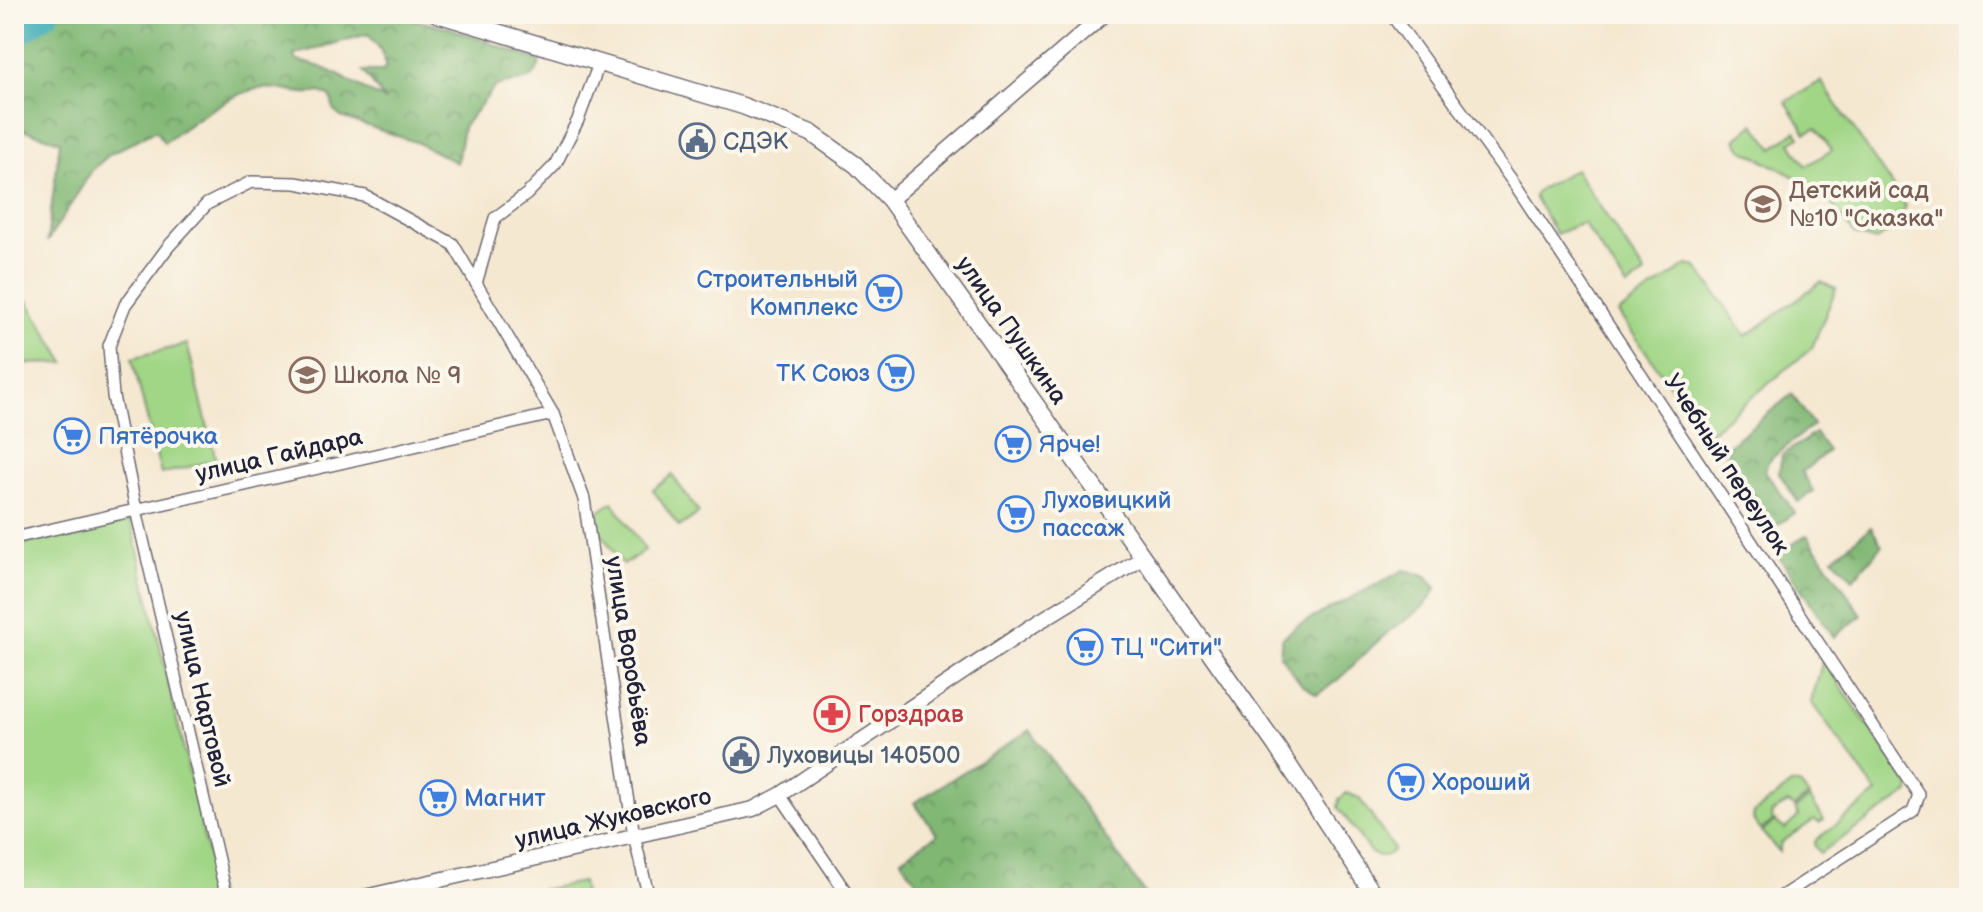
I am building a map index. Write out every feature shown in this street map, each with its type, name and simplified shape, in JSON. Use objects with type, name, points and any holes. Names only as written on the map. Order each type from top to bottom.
[{"type":"main road","name":"улица Пушкина","points":[[437,14],[743,106],[832,144],[890,200],[1276,746],[1376,898]]},
{"type":"street","points":[[890,200],[1105,14]]},
{"type":"street","name":"Учебный переулок","points":[[1391,14],[1516,186],[1699,457],[1919,795],[1913,811],[1779,898]]},
{"type":"street","points":[[477,280],[495,218],[527,194],[555,165],[578,120],[599,64]]},
{"type":"street","name":"улица Нартовой","points":[[227,898],[136,510],[113,396],[109,346],[125,305],[207,204],[251,182],[296,183],[365,196],[453,244],[477,280]]},
{"type":"street","name":"улица Воробьёва","points":[[477,280],[553,414],[584,499],[634,836],[649,898]]},
{"type":"street","name":"улица Гайдара","points":[[14,538],[553,414]]},
{"type":"street","name":"улица Жуковского","points":[[360,898],[753,809],[780,795],[1032,626],[1141,559]]},
{"type":"street","points":[[780,795],[850,898]]},
{"type":"green space","points":[[14,14],[386,14],[447,27],[540,61],[537,70],[528,79],[495,87],[463,127],[457,163],[418,143],[341,117],[334,111],[331,97],[320,92],[265,88],[246,92],[209,112],[164,143],[156,130],[110,154],[93,169],[47,242],[60,141],[14,127]],"holes":[[[368,34],[381,50],[386,65],[383,71],[363,71],[384,99],[332,72],[297,61],[294,55]]]},
{"type":"green space","points":[[1821,81],[1906,206],[1895,227],[1876,241],[1855,235],[1823,192],[1742,149],[1736,139],[1754,124],[1773,148],[1796,131],[1800,137],[1791,143],[1806,166],[1832,150],[1816,128],[1806,133],[1786,102]]},
{"type":"green space","points":[[1575,169],[1645,274],[1627,287],[1583,223],[1556,234],[1534,197],[1537,191]]},
{"type":"green space","points":[[1687,265],[1697,267],[1746,336],[1821,282],[1836,289],[1812,348],[1706,435],[1618,313]]},
{"type":"green space","points":[[14,278],[65,363],[14,364]]},
{"type":"green space","points":[[187,344],[216,460],[161,474],[132,358]]},
{"type":"green space","points":[[1792,394],[1813,425],[1768,461],[1765,471],[1795,513],[1764,534],[1721,469],[1730,444]]},
{"type":"green space","points":[[1815,433],[1828,451],[1802,472],[1813,491],[1798,502],[1779,473],[1782,455]]},
{"type":"green space","points":[[672,475],[699,513],[679,527],[653,490]]},
{"type":"green space","points":[[613,502],[645,550],[623,565],[590,517]]},
{"type":"green space","points":[[131,521],[218,898],[14,898],[14,546]]},
{"type":"green space","points":[[1871,527],[1882,546],[1853,579],[1833,558]]},
{"type":"green space","points":[[1807,535],[1862,615],[1834,637],[1777,554]]},
{"type":"green space","points":[[1404,570],[1426,576],[1436,588],[1427,603],[1376,643],[1327,688],[1317,694],[1301,684],[1280,655],[1282,638],[1297,626]]},
{"type":"green space","points":[[1823,660],[1910,787],[1909,793],[1820,853],[1814,845],[1816,840],[1877,793],[1811,702]]},
{"type":"green space","points":[[1030,730],[1148,898],[928,898],[901,859],[937,834],[914,803]]},
{"type":"green space","points":[[1792,784],[1799,784],[1809,796],[1794,807],[1787,803],[1771,814],[1773,821],[1761,830],[1753,820],[1754,813]]},
{"type":"green space","points":[[1347,793],[1359,798],[1394,849],[1389,854],[1380,856],[1371,853],[1338,807],[1339,799]]},
{"type":"green space","points":[[1810,798],[1824,820],[1819,823],[1814,820],[1781,843],[1779,852],[1762,832],[1775,821],[1785,829],[1799,816],[1795,809]]},
{"type":"green space","points":[[582,882],[585,898],[499,898]]},
{"type":"waterway","points":[[14,38],[48,14]]},
{"type":"place","name":"СДЭК","points":[[697,141]]},
{"type":"place","name":"Детский сад №10 \"Сказка\"","points":[[1763,204]]},
{"type":"place","name":"Строительный Комплекс","points":[[884,293]]},
{"type":"place","name":"ТК Союз","points":[[896,373]]},
{"type":"place","name":"Школа № 9","points":[[307,375]]},
{"type":"place","name":"Пятёрочка","points":[[72,436]]},
{"type":"place","name":"Ярче!","points":[[1013,444]]},
{"type":"place","name":"Луховицкий пассаж","points":[[1016,514]]},
{"type":"place","name":"ТЦ \"Сити\"","points":[[1085,647]]},
{"type":"place","name":"Горздрав","points":[[832,714]]},
{"type":"place","name":"Луховицы 140500","points":[[741,755]]},
{"type":"place","name":"Хороший","points":[[1406,782]]},
{"type":"place","name":"Магнит","points":[[438,798]]}]
